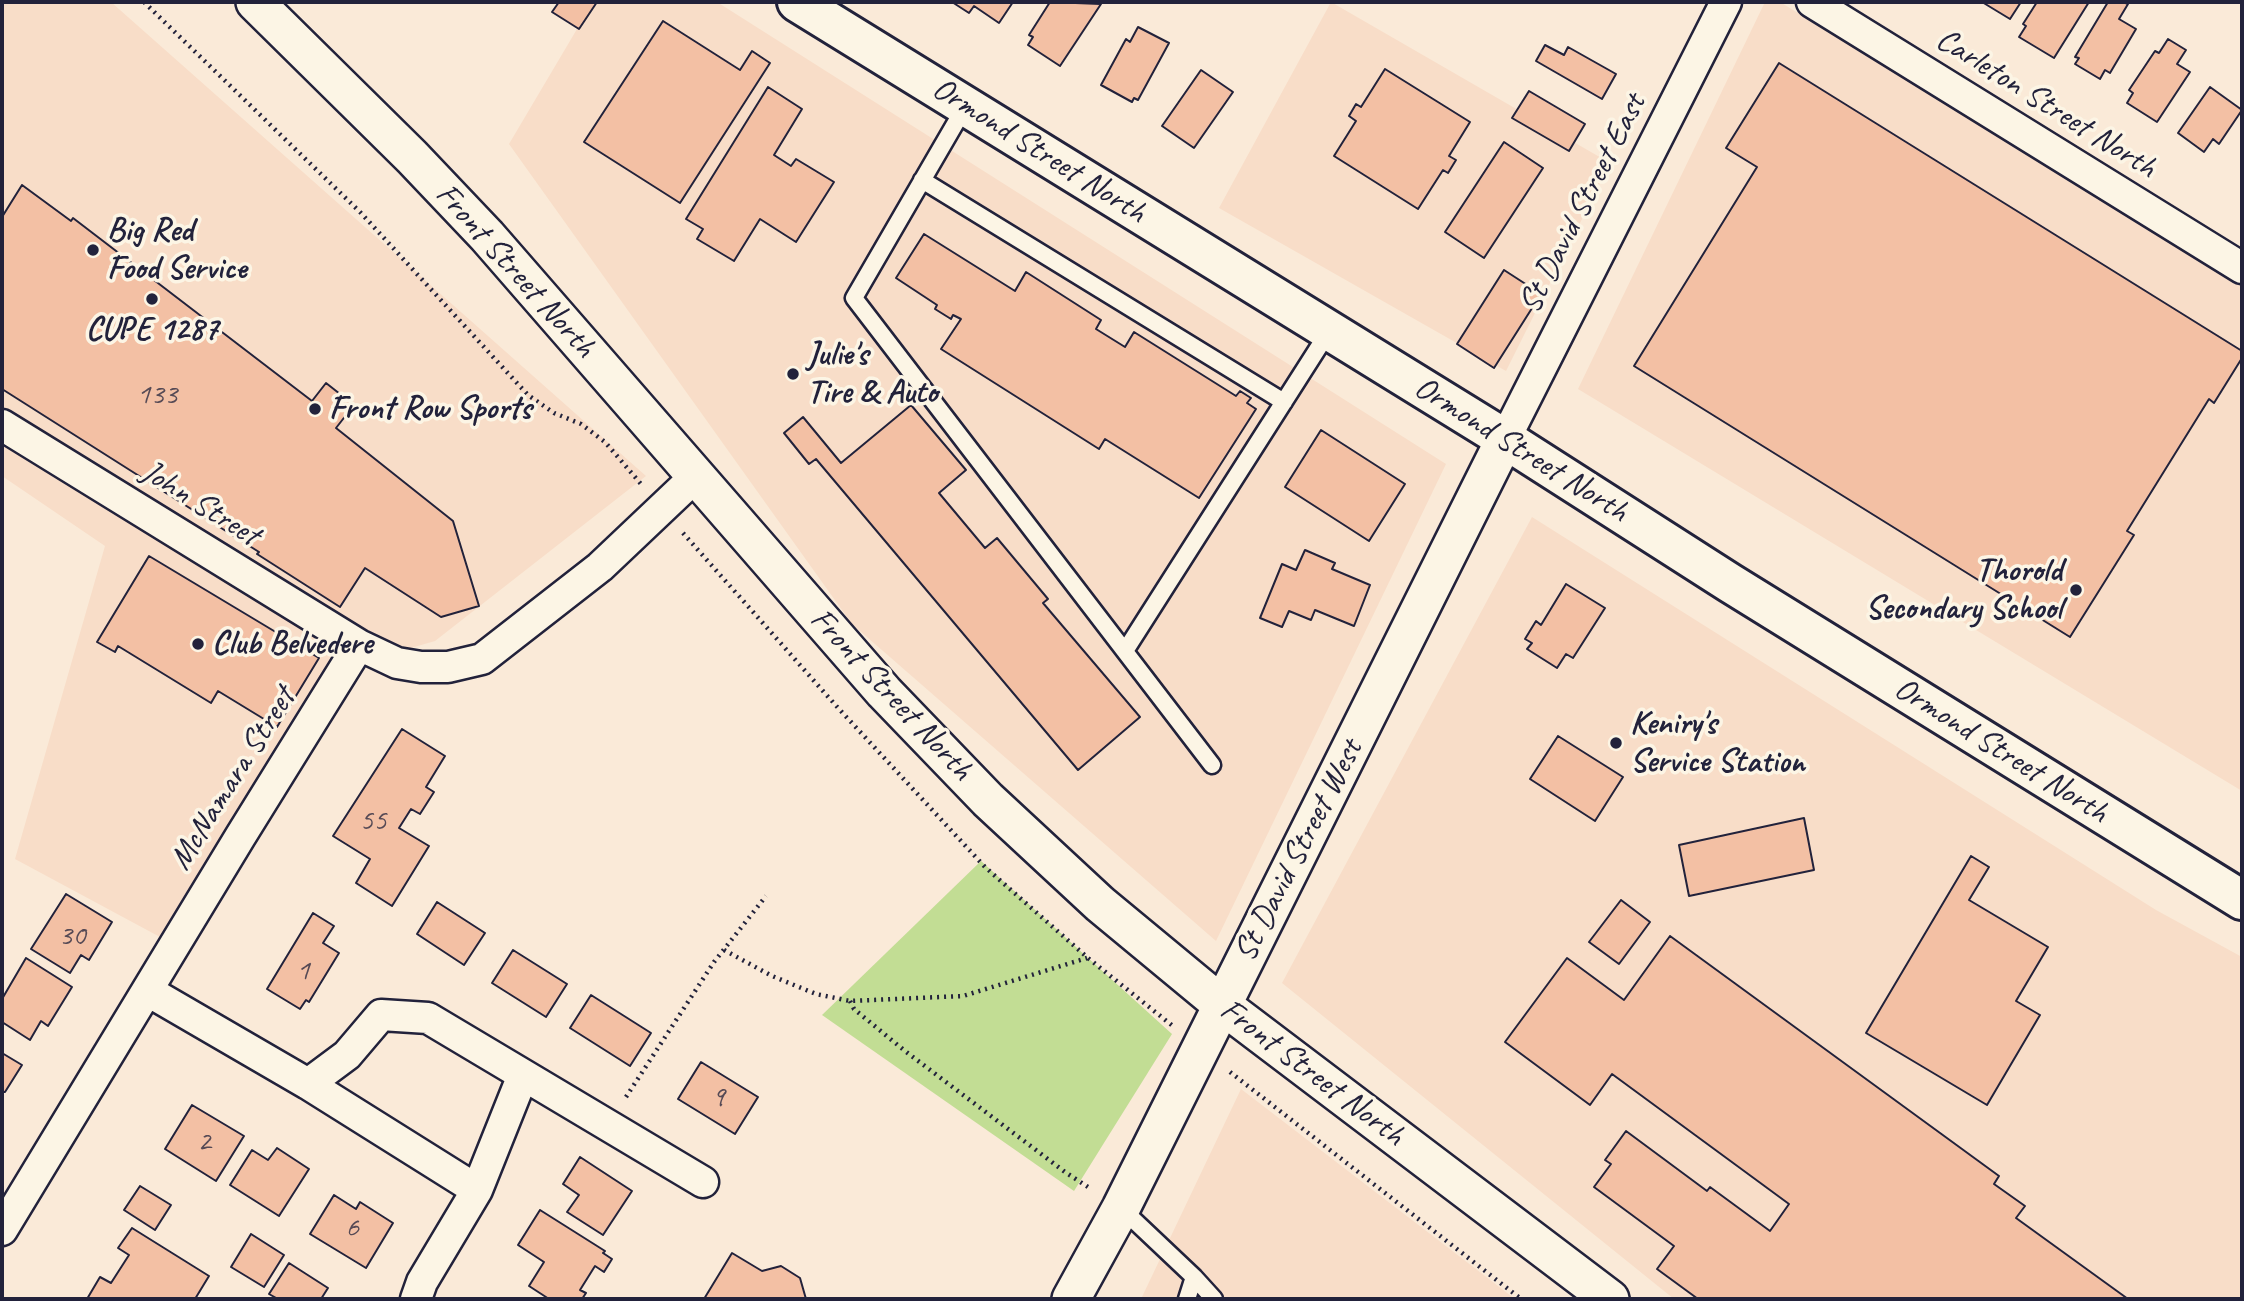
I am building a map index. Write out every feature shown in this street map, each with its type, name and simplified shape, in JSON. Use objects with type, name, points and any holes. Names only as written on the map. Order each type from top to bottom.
[{"type":"main road","name":"Ormond Street North","points":[[797,2],[1505,439],[1742,591],[2242,900]]},
{"type":"street","name":"Front Street North","points":[[255,2],[412,157],[487,236],[884,692],[988,800],[1100,904],[1222,1005],[1610,1299]]},
{"type":"street","name":"St David Street East","points":[[1505,439],[1726,2]]},
{"type":"street","name":"Carleton Street North","points":[[1812,2],[2242,268]]},
{"type":"street","name":"John Street","points":[[2,425],[359,645]]},
{"type":"street","name":"St David Street West","points":[[1072,1299],[1121,1208],[1505,439]]},
{"type":"street","points":[[359,645],[397,663],[421,667],[448,667],[482,659],[600,567],[696,476]]},
{"type":"street","name":"McNamara Street","points":[[2,1230],[359,645]]},
{"type":"street","points":[[148,991],[308,1084],[477,1190]]},
{"type":"street","points":[[308,1084],[346,1055],[381,1015],[428,1018],[703,1182]]},
{"type":"street","points":[[416,1299],[422,1282],[477,1190],[523,1075]]},
{"type":"lane","points":[[966,105],[854,298],[1212,765]]},
{"type":"lane","points":[[922,180],[1284,402]]},
{"type":"lane","points":[[1125,652],[1329,331]]},
{"type":"lane","points":[[1121,1208],[1194,1276],[1214,1299]]},
{"type":"lane","points":[[1187,1299],[1194,1276]]},
{"type":"path","points":[[608,1124],[724,950],[766,896]]},
{"type":"path","points":[[724,950],[772,976],[816,993],[850,1000],[963,996],[1088,958]]},
{"type":"path","points":[[850,1000],[854,1009],[916,1059],[1065,1172],[1121,1208]]},
{"type":"shaded area","points":[[2,2],[111,2],[646,476],[435,641],[331,671],[160,937],[15,859],[105,546],[2,476]]},
{"type":"shaded area","points":[[593,2],[717,2],[1446,464],[1216,941],[852,624],[509,144]]},
{"type":"shaded area","points":[[1331,2],[1610,163],[1506,371],[1219,208]]},
{"type":"shaded area","name":"Thorold Secondary School","points":[[1765,2],[1780,2],[2242,286],[2242,791],[1578,389]]},
{"type":"shaded area","points":[[1532,517],[2156,910],[2242,957],[2242,1299],[1674,1299],[1282,983]]},
{"type":"shaded area","points":[[1241,1089],[1515,1299],[1141,1299]]},
{"type":"green space","points":[[981,861],[1172,1034],[1074,1191],[822,1015]]},
{"type":"building","points":[[559,2],[597,2],[579,29],[552,12]]},
{"type":"building","points":[[952,2],[1013,2],[999,23],[974,6],[969,13]]},
{"type":"building","points":[[1050,2],[1101,4],[1060,66],[1028,45],[1033,37],[1029,35]]},
{"type":"building","points":[[1982,2],[2021,2],[2010,19]]},
{"type":"building","points":[[2037,2],[2089,2],[2054,58],[2019,37],[2026,26],[2023,24]]},
{"type":"building","points":[[2108,2],[2128,4],[2119,19],[2136,29],[2110,73],[2105,70],[2100,79],[2075,64],[2079,58],[2075,57]]},
{"type":"building","points":[[663,21],[740,70],[752,51],[770,63],[680,203],[584,142]]},
{"type":"building","points":[[1138,27],[1169,43],[1138,100],[1134,98],[1132,102],[1101,85],[1126,39],[1130,42]]},
{"type":"building","points":[[2168,39],[2186,50],[2177,64],[2190,72],[2157,122],[2127,103],[2133,93],[2129,90],[2155,51],[2159,53]]},
{"type":"building","points":[[1545,45],[1564,55],[1568,47],[1616,74],[1602,99],[1536,61]]},
{"type":"building","name":"Thorold Secondary School","points":[[1779,63],[2242,351],[2242,358],[2214,403],[2209,399],[2127,531],[2134,535],[2070,637],[1634,366],[1757,167],[1726,148]]},
{"type":"building","points":[[1385,69],[1470,122],[1449,156],[1456,160],[1448,173],[1443,170],[1418,209],[1334,156],[1356,121],[1349,116],[1356,104],[1361,107]]},
{"type":"building","points":[[1201,70],[1233,92],[1194,148],[1162,126]]},
{"type":"building","points":[[768,87],[802,109],[774,155],[791,166],[796,159],[834,182],[796,242],[760,219],[734,261],[697,239],[703,229],[686,219]]},
{"type":"building","points":[[2210,87],[2242,110],[2219,144],[2213,139],[2204,152],[2178,133]]},
{"type":"building","points":[[1529,91],[1585,124],[1569,151],[1512,118]]},
{"type":"building","points":[[1504,142],[1543,168],[1484,258],[1445,232]]},
{"type":"building","points":[[22,185],[71,221],[73,218],[312,401],[326,383],[354,405],[336,428],[453,521],[479,606],[441,617],[365,568],[340,607],[257,554],[259,552],[2,389],[2,217]]},
{"type":"building","points":[[924,234],[1015,291],[1026,272],[1101,320],[1096,329],[1125,347],[1134,332],[1236,396],[1240,391],[1251,398],[1247,403],[1256,409],[1199,498],[1105,439],[1099,449],[941,349],[961,319],[953,315],[951,319],[935,309],[937,305],[896,278]]},
{"type":"building","points":[[1504,270],[1541,294],[1494,368],[1457,344]]},
{"type":"building","points":[[911,405],[966,470],[939,493],[985,548],[997,538],[1048,599],[1043,603],[1140,717],[1078,770],[816,459],[809,464],[784,433],[803,417],[841,463]]},
{"type":"building","points":[[1321,430],[1405,484],[1369,541],[1285,487]]},
{"type":"building","points":[[1305,550],[1335,563],[1332,569],[1370,585],[1354,626],[1315,610],[1311,620],[1289,611],[1282,627],[1260,618],[1282,564],[1296,570]]},
{"type":"building","name":"Club Belvedere","points":[[149,556],[319,658],[277,727],[218,691],[211,703],[118,646],[115,652],[97,642]]},
{"type":"building","points":[[1566,584],[1605,608],[1573,658],[1566,654],[1557,668],[1527,649],[1532,643],[1525,639],[1536,621],[1541,625]]},
{"type":"building","points":[[402,729],[445,756],[426,787],[434,792],[420,814],[411,809],[399,828],[429,846],[392,906],[356,883],[370,859],[333,836]]},
{"type":"building","points":[[1558,736],[1623,777],[1595,821],[1530,779]]},
{"type":"building","points":[[1804,818],[1814,870],[1689,896],[1679,845]]},
{"type":"building","points":[[1971,856],[1989,867],[1969,900],[2048,947],[2016,1001],[2040,1015],[1987,1105],[1866,1033]]},
{"type":"building","points":[[66,894],[112,922],[89,960],[81,955],[70,973],[31,949]]},
{"type":"building","points":[[1621,900],[1650,922],[1619,964],[1589,942]]},
{"type":"building","points":[[437,902],[485,933],[464,965],[417,934]]},
{"type":"building","points":[[313,913],[334,926],[323,943],[339,953],[309,1002],[306,1000],[300,1009],[267,989]]},
{"type":"building","points":[[1670,936],[1999,1176],[1994,1184],[2025,1206],[2016,1218],[2128,1299],[1698,1299],[1657,1269],[1674,1246],[1594,1187],[1611,1164],[1605,1160],[1626,1131],[1707,1191],[1710,1187],[1770,1231],[1789,1204],[1612,1074],[1590,1105],[1505,1042],[1567,958],[1624,1000]]},
{"type":"building","points":[[513,950],[567,984],[546,1017],[492,983]]},
{"type":"building","points":[[26,958],[72,987],[48,1026],[41,1021],[30,1040],[2,1022],[2,999]]},
{"type":"building","points":[[591,995],[651,1033],[630,1066],[570,1028]]},
{"type":"building","points":[[2,1053],[22,1065],[5,1092],[2,1092]]},
{"type":"building","points":[[701,1062],[758,1097],[735,1134],[678,1099]]},
{"type":"building","points":[[192,1105],[244,1136],[216,1181],[165,1149]]},
{"type":"building","points":[[277,1148],[309,1169],[279,1216],[230,1185],[252,1150],[268,1160]]},
{"type":"building","points":[[580,1157],[632,1191],[603,1235],[567,1212],[579,1195],[563,1184]]},
{"type":"building","points":[[140,1186],[171,1205],[155,1230],[124,1210]]},
{"type":"building","points":[[334,1195],[356,1209],[360,1202],[393,1223],[366,1268],[310,1234]]},
{"type":"building","points":[[540,1210],[605,1251],[603,1253],[612,1259],[604,1272],[595,1266],[580,1290],[586,1293],[582,1299],[549,1299],[529,1286],[544,1262],[518,1245]]},
{"type":"building","points":[[132,1228],[209,1276],[195,1299],[87,1299],[100,1277],[111,1283],[129,1255],[118,1248]]},
{"type":"building","points":[[251,1234],[284,1255],[264,1287],[231,1267]]},
{"type":"building","points":[[732,1253],[762,1271],[781,1266],[800,1278],[806,1299],[704,1299]]},
{"type":"building","points":[[289,1263],[328,1288],[321,1299],[278,1299],[269,1294]]},
{"type":"place","name":"Big Red Food Service","points":[[93,250]]},
{"type":"place","name":"CUPE 1287","points":[[152,299]]},
{"type":"place","name":"Julie's Tire & Auto","points":[[793,374]]},
{"type":"place","name":"Front Row Sports","points":[[315,409]]},
{"type":"place","name":"Thorold Secondary School","points":[[2076,590]]},
{"type":"place","name":"Club Belvedere","points":[[198,644]]},
{"type":"place","name":"Keniry's Service Station","points":[[1616,743]]}]
